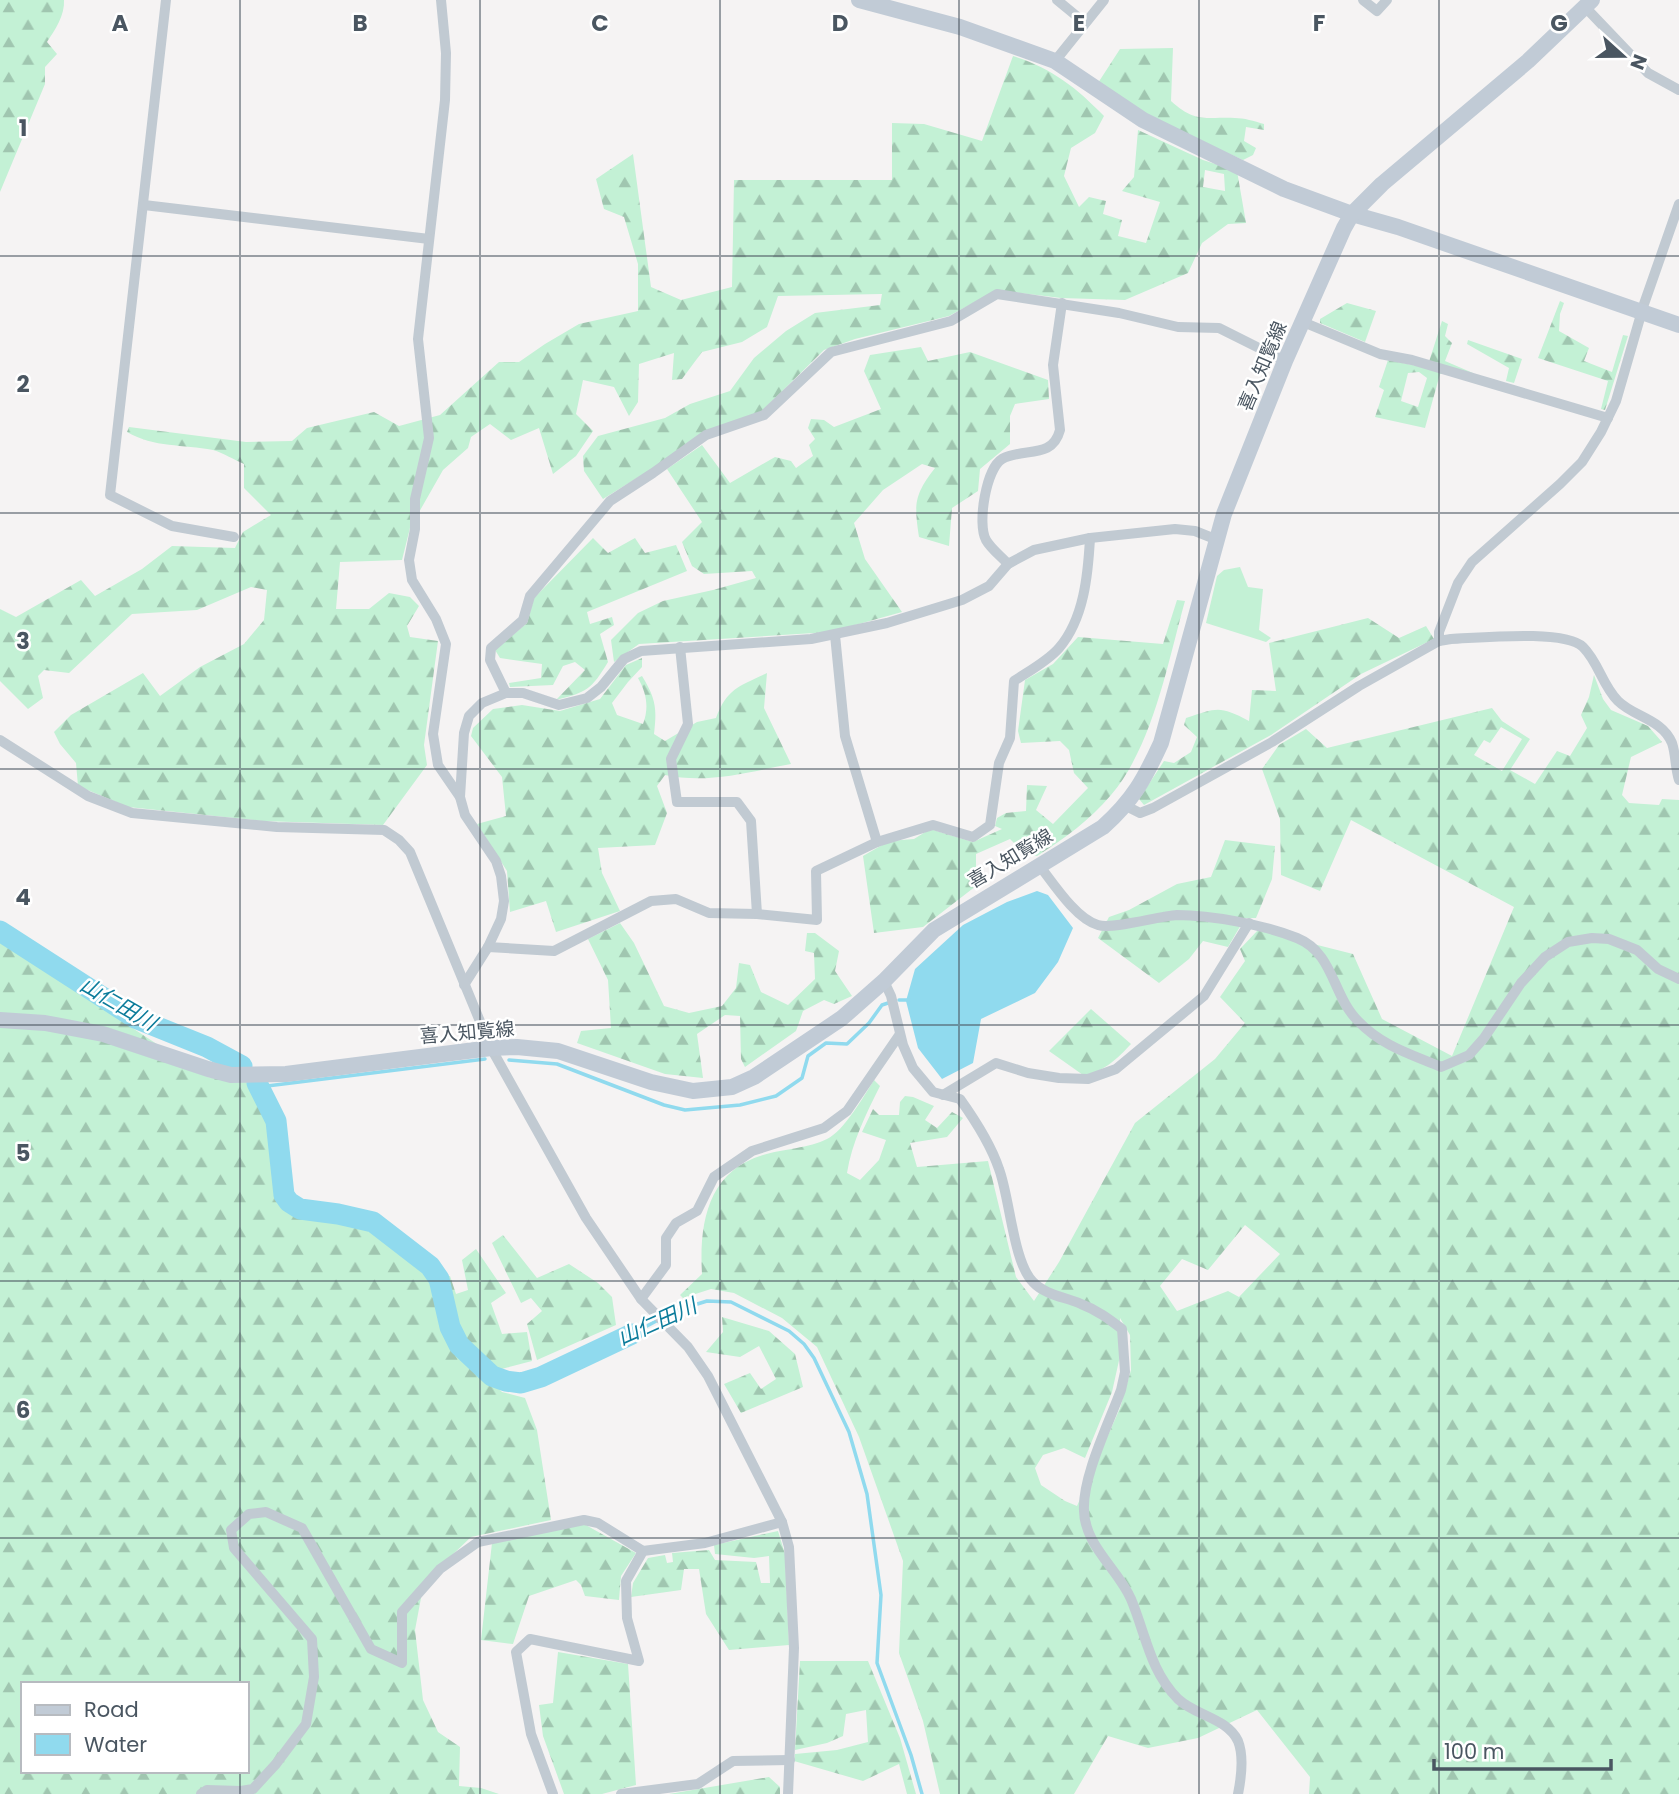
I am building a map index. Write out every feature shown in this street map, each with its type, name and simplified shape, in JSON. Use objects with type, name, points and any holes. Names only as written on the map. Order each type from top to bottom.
[{"type":"main road","points":[[859,0],[960,27],[1055,61],[1143,120],[1284,189],[1679,325]]},
{"type":"main road","name":"喜入知覧線","points":[[0,1020],[46,1023],[103,1034],[231,1074],[286,1074],[517,1047],[558,1051],[651,1082],[693,1091],[732,1087],[754,1077],[842,1018],[884,981],[934,930],[1103,827],[1126,806],[1146,776],[1161,743],[1173,706],[1215,539],[1285,361],[1338,239],[1352,214],[1382,184],[1528,61],[1589,4]]},
{"type":"street","points":[[166,0],[110,495],[172,526],[234,537]]},
{"type":"street","points":[[441,0],[446,53],[445,100],[418,339],[429,438],[415,499],[415,529],[409,560],[412,580],[436,619],[446,644],[433,734],[438,765],[460,797],[465,814],[502,876],[504,901],[501,919],[488,947],[464,985]]},
{"type":"street","points":[[1057,0],[1086,23]]},
{"type":"street","points":[[1055,61],[1104,0]]},
{"type":"street","points":[[1363,0],[1377,11],[1387,0]]},
{"type":"street","points":[[1589,4],[1648,73],[1679,90]]},
{"type":"street","points":[[1439,641],[1458,583],[1472,562],[1582,462],[1608,418],[1616,401],[1642,312],[1679,204]]},
{"type":"street","points":[[144,205],[429,239]]},
{"type":"street","points":[[506,693],[490,660],[491,648],[523,620],[530,596],[610,501],[706,435],[764,415],[831,352],[951,321],[997,294],[1119,313],[1178,327],[1219,328],[1285,361]]},
{"type":"street","points":[[1008,564],[986,540],[983,529],[985,491],[992,470],[1003,459],[1052,447],[1058,438],[1060,430],[1053,365],[1062,303]]},
{"type":"street","points":[[1303,322],[1380,354],[1412,360],[1608,418]]},
{"type":"street","points":[[460,797],[464,733],[469,716],[482,703],[506,693],[523,693],[559,705],[587,698],[601,687],[624,659],[641,651],[835,635],[962,600],[989,586],[1008,564],[1034,550],[1090,538],[1175,529],[1195,531],[1215,539]]},
{"type":"street","points":[[488,947],[554,951],[651,901],[676,899],[709,913],[757,914],[817,920],[816,871],[877,842],[933,825],[973,837],[990,825],[999,762],[1010,738],[1014,681],[1058,650],[1074,627],[1089,569],[1090,538]]},
{"type":"street","points":[[835,635],[845,736],[877,842]]},
{"type":"street","points":[[1126,806],[1140,813],[1153,808],[1272,742],[1359,686],[1439,641],[1531,636],[1571,639],[1581,644],[1593,658],[1607,690],[1623,706],[1643,715],[1667,734],[1672,744],[1679,780]]},
{"type":"street","points":[[680,647],[688,723],[671,759],[677,802],[737,802],[751,821],[757,914]]},
{"type":"street","points":[[0,740],[88,796],[132,813],[277,828],[384,830],[410,852],[491,1048],[586,1218],[641,1299],[688,1347],[708,1376],[782,1522],[789,1547],[794,1648],[788,1794]]},
{"type":"street","points":[[1040,864],[1080,915],[1099,926],[1176,915],[1250,923],[1299,938],[1323,956],[1340,998],[1356,1020],[1381,1042],[1441,1067],[1469,1055],[1484,1038],[1521,983],[1545,957],[1568,942],[1592,938],[1609,939],[1637,950],[1658,970],[1679,979]]},
{"type":"street","points":[[943,1095],[996,1063],[1028,1073],[1068,1079],[1088,1079],[1116,1069],[1204,996],[1250,923]]},
{"type":"street","points":[[884,981],[913,1068],[933,1092],[960,1099],[973,1116],[999,1168],[1022,1265],[1031,1280],[1042,1290],[1102,1314],[1122,1329],[1125,1372],[1121,1390],[1083,1493],[1086,1526],[1100,1554],[1130,1597],[1147,1650],[1158,1674],[1177,1698],[1192,1710],[1225,1725],[1237,1740],[1241,1752],[1238,1794]]},
{"type":"street","points":[[641,1299],[666,1265],[666,1238],[676,1223],[697,1211],[714,1177],[752,1151],[824,1128],[847,1111],[900,1034]]},
{"type":"street","points":[[201,1794],[207,1790],[253,1789],[306,1724],[314,1677],[312,1639],[234,1548],[231,1530],[250,1514],[266,1512],[302,1528],[371,1649],[402,1663],[402,1612],[440,1569],[478,1542],[584,1520],[598,1523],[643,1551],[705,1543],[782,1522]]},
{"type":"street","points":[[552,1794],[531,1734],[516,1652],[530,1640],[639,1661],[627,1618],[626,1581],[643,1551]]},
{"type":"street","points":[[621,1794],[698,1784],[733,1761],[790,1760]]},
{"type":"green space","points":[[0,0],[64,0],[64,6],[47,42],[57,54],[45,67],[45,84],[0,192]]},
{"type":"green space","points":[[1173,48],[1171,101],[1194,116],[1242,119],[1264,124],[1264,130],[1246,127],[1244,141],[1256,148],[1253,155],[1243,160],[1142,115],[1098,83],[1120,49]]},
{"type":"green space","points":[[1013,56],[1039,66],[1062,80],[1104,116],[1095,133],[1071,148],[1064,176],[1079,207],[1089,197],[1106,201],[1103,214],[1122,220],[1118,236],[1146,243],[1160,202],[1122,191],[1134,177],[1138,130],[1203,160],[1237,171],[1246,223],[1228,224],[1202,243],[1188,273],[1125,300],[1061,298],[997,290],[949,316],[855,339],[824,350],[762,411],[653,468],[603,499],[584,471],[583,456],[598,436],[665,418],[690,404],[730,391],[754,358],[786,331],[815,313],[880,305],[882,294],[778,296],[767,327],[742,342],[702,352],[682,379],[672,380],[674,353],[639,364],[638,402],[629,416],[614,387],[583,380],[576,414],[593,431],[576,456],[553,474],[539,428],[511,440],[490,424],[471,437],[468,448],[443,470],[410,528],[402,560],[340,562],[336,609],[369,609],[389,593],[410,597],[419,606],[407,626],[410,637],[438,641],[424,745],[427,765],[383,825],[262,821],[128,807],[78,786],[76,763],[54,732],[71,715],[143,673],[160,696],[200,667],[244,644],[264,620],[267,590],[251,587],[197,610],[132,614],[69,673],[44,670],[38,676],[43,698],[28,709],[0,681],[0,609],[16,617],[81,580],[95,596],[142,569],[172,546],[235,548],[243,532],[271,515],[244,488],[244,464],[213,450],[148,441],[127,432],[129,427],[246,442],[292,441],[307,428],[374,412],[399,426],[440,415],[499,362],[519,362],[579,324],[638,311],[638,264],[624,217],[604,209],[596,179],[633,154],[651,287],[681,300],[732,287],[734,180],[892,180],[892,123],[924,124],[982,141]],"holes":[[[1205,170],[1224,174],[1225,191],[1203,187]]]},
{"type":"green space","points":[[1560,301],[1564,303],[1559,331],[1589,348],[1584,361],[1612,372],[1623,335],[1628,336],[1605,410],[1601,409],[1608,381],[1538,358]]},
{"type":"green space","points":[[1347,303],[1376,311],[1365,342],[1320,323],[1320,319]]},
{"type":"green space","points":[[1442,321],[1448,324],[1445,336],[1452,343],[1445,361],[1473,373],[1440,374],[1425,428],[1375,417],[1384,390],[1379,387],[1388,360],[1427,368]],"holes":[[[1419,372],[1427,378],[1418,407],[1401,401],[1408,373]]]},
{"type":"green space","points":[[1468,340],[1522,359],[1514,383],[1506,381],[1509,368],[1467,344]]},
{"type":"green space","points":[[921,347],[928,361],[970,352],[1048,380],[1049,399],[1015,404],[1010,416],[1010,444],[980,469],[978,491],[952,508],[949,546],[919,537],[917,500],[935,468],[922,464],[883,490],[854,523],[865,559],[902,612],[830,632],[639,644],[614,662],[611,640],[638,613],[663,601],[756,578],[752,571],[704,574],[692,566],[682,542],[702,522],[667,469],[702,445],[730,483],[775,457],[791,461],[796,468],[813,456],[809,445],[815,439],[808,428],[811,419],[824,420],[834,427],[881,409],[864,371],[870,355]]},
{"type":"green space","points":[[593,538],[608,553],[635,538],[645,553],[676,545],[687,571],[587,612],[590,624],[612,617],[614,625],[600,634],[608,662],[597,679],[587,688],[575,695],[556,700],[585,670],[575,662],[563,666],[553,685],[510,687],[509,683],[541,678],[542,664],[500,658],[495,650],[527,623],[534,598]]},
{"type":"green space","points":[[1240,567],[1248,587],[1263,589],[1259,630],[1271,638],[1266,642],[1206,623],[1217,576],[1224,570]]},
{"type":"green space","points":[[1177,600],[1185,601],[1148,728],[1126,775],[1095,813],[1037,856],[1025,854],[1010,839],[976,854],[976,886],[923,927],[874,933],[863,856],[889,841],[914,839],[930,829],[973,842],[1002,829],[995,826],[997,818],[1006,813],[1026,811],[1027,785],[1047,786],[1036,810],[1053,824],[1088,788],[1074,773],[1069,750],[1060,741],[1021,743],[1018,731],[1025,680],[1053,664],[1078,637],[1163,644]]},
{"type":"green space","points":[[1368,618],[1399,638],[1426,626],[1434,639],[1361,674],[1271,735],[1144,805],[1139,799],[1164,761],[1174,763],[1191,752],[1197,737],[1184,725],[1186,718],[1224,710],[1249,721],[1252,690],[1276,691],[1269,643]]},
{"type":"green space","points":[[642,658],[642,667],[612,703],[617,715],[643,724],[646,701],[638,678],[642,676],[654,704],[654,734],[665,741],[697,722],[716,718],[730,694],[767,673],[764,708],[791,764],[712,778],[665,775],[657,786],[667,813],[655,845],[598,848],[602,873],[620,911],[556,932],[546,901],[510,912],[507,871],[477,824],[506,816],[502,777],[471,736],[473,728],[493,709],[522,705],[560,711],[600,699],[626,665]]},
{"type":"green space","points":[[1594,675],[1603,699],[1611,710],[1648,726],[1662,742],[1631,757],[1622,795],[1629,803],[1659,805],[1662,799],[1679,800],[1679,1794],[1309,1794],[1310,1777],[1257,1710],[1198,1738],[1148,1748],[1108,1736],[1074,1794],[940,1794],[923,1721],[899,1653],[903,1561],[859,1437],[817,1347],[782,1318],[734,1293],[711,1289],[683,1298],[680,1295],[702,1274],[705,1218],[719,1186],[730,1173],[744,1163],[763,1155],[812,1144],[833,1135],[853,1112],[874,1080],[880,1086],[856,1139],[847,1173],[860,1180],[879,1160],[886,1140],[862,1132],[873,1109],[879,1115],[899,1115],[900,1102],[905,1096],[934,1106],[925,1120],[937,1128],[952,1112],[963,1118],[947,1137],[910,1143],[917,1167],[988,1161],[1016,1277],[1034,1301],[1059,1262],[1135,1123],[1215,1059],[1245,1023],[1220,997],[1245,961],[1240,949],[1258,930],[1353,954],[1382,1019],[1452,1056],[1514,907],[1351,820],[1320,891],[1281,875],[1280,819],[1262,769],[1279,745],[1306,729],[1327,748],[1492,708],[1502,721],[1530,739],[1510,770],[1535,784],[1557,751],[1570,756],[1587,728],[1581,715]],"holes":[[[1501,727],[1522,739],[1502,771],[1474,755],[1484,740],[1490,743]],[[1245,1225],[1280,1254],[1239,1297],[1228,1291],[1177,1311],[1160,1286],[1182,1259],[1208,1270]],[[1120,1318],[1130,1335],[1131,1370],[1120,1408],[1077,1506],[1041,1485],[1035,1468],[1043,1455],[1064,1448],[1085,1458],[1112,1392],[1120,1356]]]},
{"type":"green space","points":[[1225,840],[1275,846],[1272,879],[1256,918],[1245,918],[1228,947],[1203,941],[1189,959],[1159,983],[1098,938],[1109,917],[1129,910],[1177,884],[1211,877]]},
{"type":"green space","points":[[620,923],[634,943],[664,1006],[689,1013],[722,1006],[736,988],[739,963],[750,965],[761,992],[788,1005],[815,979],[814,953],[805,951],[807,933],[815,933],[839,951],[835,971],[852,996],[834,1004],[824,1000],[803,1011],[796,1031],[745,1067],[741,1059],[740,1016],[725,1015],[697,1034],[703,1078],[665,1074],[577,1043],[581,1031],[611,1028],[608,980],[588,939]]},
{"type":"green space","points":[[0,941],[207,1077],[250,1081],[264,1103],[278,1196],[297,1215],[340,1216],[364,1222],[391,1240],[434,1278],[450,1276],[456,1294],[468,1290],[462,1260],[476,1249],[506,1293],[491,1303],[502,1334],[527,1332],[532,1361],[498,1370],[493,1384],[502,1392],[525,1398],[537,1430],[551,1520],[471,1537],[424,1582],[415,1630],[423,1700],[438,1732],[460,1747],[459,1786],[481,1788],[499,1794],[0,1794]]},
{"type":"green space","points":[[1091,1009],[1131,1044],[1104,1068],[1083,1075],[1049,1051]]},
{"type":"green space","points":[[503,1235],[537,1278],[569,1264],[598,1283],[612,1297],[616,1325],[537,1360],[527,1324],[542,1311],[531,1298],[521,1303],[492,1243]]},
{"type":"green space","points":[[722,1317],[769,1331],[795,1354],[803,1387],[741,1413],[724,1384],[750,1373],[761,1389],[776,1379],[759,1346],[740,1357],[706,1352],[723,1332]]},
{"type":"green space","points":[[584,1524],[636,1553],[621,1576],[619,1600],[585,1596],[576,1580],[529,1596],[513,1644],[481,1640],[492,1543]]},
{"type":"green space","points":[[778,1531],[785,1554],[789,1645],[729,1650],[706,1614],[699,1569],[684,1569],[681,1590],[631,1597],[633,1583],[648,1558],[665,1555],[667,1563],[673,1562],[672,1553],[709,1550],[715,1560],[756,1562],[761,1583],[770,1583],[769,1556],[754,1558],[715,1554],[714,1545]]},
{"type":"green space","points":[[558,1652],[628,1664],[636,1785],[602,1794],[564,1794],[543,1736],[539,1705],[553,1703]]},
{"type":"green space","points":[[800,1661],[868,1661],[900,1738],[916,1794],[907,1794],[899,1764],[863,1781],[794,1761],[795,1754],[837,1750],[868,1742],[866,1710],[846,1714],[843,1736],[827,1743],[795,1750]]},
{"type":"green space","points":[[769,1777],[780,1787],[780,1794],[669,1794]]},
{"type":"water","points":[[1037,891],[1048,895],[1073,928],[1058,962],[1035,993],[981,1019],[973,1063],[942,1079],[918,1048],[906,1001],[915,969],[963,925],[1007,902]]},
{"type":"waterway","name":"山仁田川","points":[[0,931],[135,1018],[207,1047],[242,1066]]},
{"type":"waterway","points":[[899,1000],[909,1000]]},
{"type":"waterway","points":[[509,1060],[557,1064],[664,1105],[685,1110],[740,1105],[776,1096],[802,1078],[808,1056],[826,1043],[847,1044],[869,1023],[882,1005],[888,1003]]},
{"type":"waterway","points":[[259,1087],[485,1059]]},
{"type":"waterway","name":"山仁田川","points":[[257,1083],[276,1121],[284,1195],[289,1202],[300,1209],[373,1222],[430,1266],[439,1279],[450,1327],[459,1345],[492,1376],[521,1383],[541,1377],[632,1334]]},
{"type":"waterway","name":"山仁田川","points":[[632,1334],[675,1311],[707,1301],[731,1302],[789,1331],[804,1344],[814,1358],[849,1432],[867,1494],[881,1595],[877,1663],[911,1755],[922,1794]]}]
